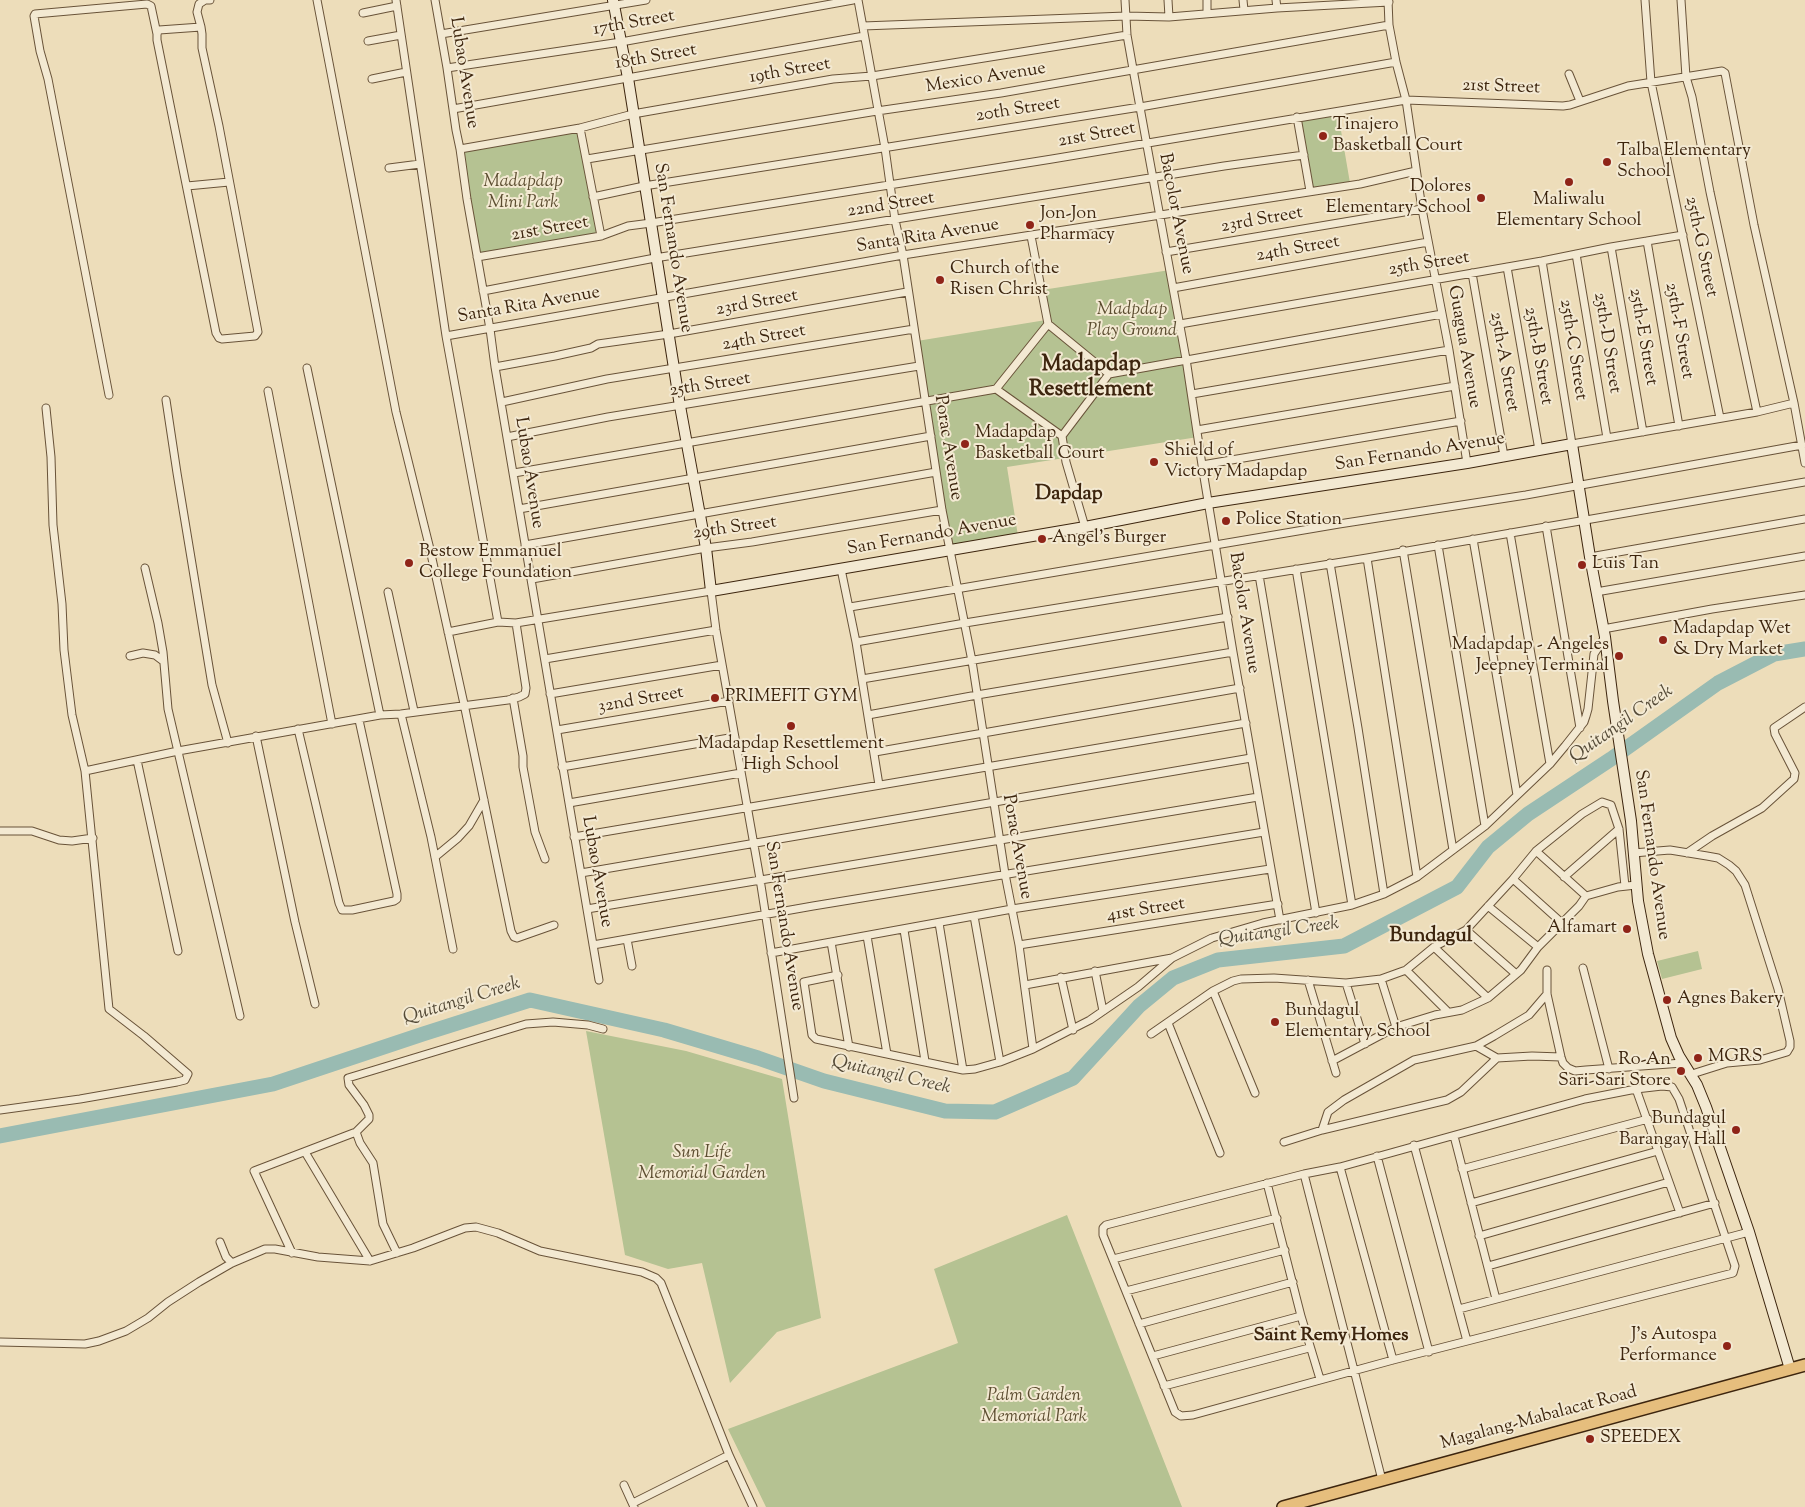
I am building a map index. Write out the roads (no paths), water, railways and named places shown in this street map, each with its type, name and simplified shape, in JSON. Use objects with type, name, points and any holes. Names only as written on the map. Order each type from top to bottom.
[{"type":"main road","name":"San Fernando Avenue","points":[[614,3],[628,78],[632,114],[686,443],[706,548],[711,591],[1084,527],[1208,503],[1467,463],[1572,444],[1604,633],[1627,790],[1633,853],[1631,886],[1659,999],[1671,1038],[1692,1074],[1704,1101],[1749,1232],[1790,1369]]},
{"type":"main road","name":"Magalang-Mabalacat Road","points":[[1283,1507],[1805,1365]]},
{"type":"street","points":[[109,395],[48,79],[40,51],[34,16],[35,14],[147,4],[151,6],[218,336],[222,339],[255,336],[258,332],[202,48],[197,12],[199,4],[205,0],[210,0]]},
{"type":"street","points":[[317,0],[396,412],[464,704],[511,931],[514,936],[521,936],[554,925]]},
{"type":"street","name":"Lubao Avenue","points":[[435,0],[448,68],[467,200],[599,980]]},
{"type":"street","points":[[441,34],[614,3],[646,0]]},
{"type":"street","name":"17th Street","points":[[448,68],[621,42],[853,0]]},
{"type":"street","name":"Porac Avenue","points":[[858,0],[885,148],[895,220],[903,255],[942,510],[972,661],[1005,874],[1019,945],[1033,1049]]},
{"type":"street","name":"Bacolor Avenue","points":[[1126,0],[1126,16],[1133,69],[1180,324],[1208,503],[1280,920]]},
{"type":"street","points":[[1168,0],[1170,16]]},
{"type":"street","points":[[1206,0],[1207,13]]},
{"type":"street","points":[[1244,0],[1244,10]]},
{"type":"street","name":"25th-G Street","points":[[1645,0],[1651,82],[1720,418]]},
{"type":"street","points":[[1681,0],[1686,77],[1692,97],[1710,192],[1757,412]]},
{"type":"street","points":[[863,26],[1170,16],[1244,10],[1277,4],[1388,1]]},
{"type":"street","name":"Guagua Avenue","points":[[1388,1],[1389,25],[1406,100],[1422,209],[1449,350],[1467,463]]},
{"type":"street","points":[[363,13],[397,3],[446,336],[498,622]]},
{"type":"street","name":"Mexico Avenue","points":[[587,159],[877,111],[1001,93],[1389,25]]},
{"type":"street","points":[[157,34],[159,30],[200,27]]},
{"type":"street","points":[[368,41],[401,35]]},
{"type":"street","name":"19th Street","points":[[460,149],[580,128],[632,114],[833,79],[872,76],[1128,35]]},
{"type":"street","name":"18th Street","points":[[453,109],[864,36]]},
{"type":"street","name":"20th Street","points":[[593,197],[644,186],[1140,107],[1396,62]]},
{"type":"street","name":"21st Street","points":[[477,257],[601,236],[628,226],[651,222],[1406,100],[1563,106],[1628,86],[1722,71],[1726,73],[1754,225],[1794,403]]},
{"type":"street","points":[[372,80],[406,72]]},
{"type":"street","points":[[1568,74],[1580,101]]},
{"type":"street","points":[[1297,117],[1310,191]]},
{"type":"street","points":[[580,128],[601,236]]},
{"type":"street","name":"22nd Street","points":[[483,291],[655,258],[1304,155]]},
{"type":"street","points":[[389,168],[420,164]]},
{"type":"street","name":"Santa Rita Avenue","points":[[446,336],[903,255],[1360,184],[1416,171]]},
{"type":"street","points":[[187,186],[229,182]]},
{"type":"street","name":"23rd Street","points":[[1166,252],[1422,209]]},
{"type":"street","name":"25th Street","points":[[1180,324],[1472,274],[1683,235]]},
{"type":"street","points":[[1031,236],[1048,324],[1110,374]]},
{"type":"street","name":"25th-F Street","points":[[1647,241],[1679,426]]},
{"type":"street","name":"24th Street","points":[[1173,288],[1428,242]]},
{"type":"street","name":"25th-E Street","points":[[1611,247],[1643,432]]},
{"type":"street","name":"25th-D Street","points":[[1576,254],[1607,438]]},
{"type":"street","name":"25th-C Street","points":[[1542,261],[1572,444]]},
{"type":"street","name":"25th-B Street","points":[[1507,267],[1538,450]]},
{"type":"street","name":"25th-A Street","points":[[1472,274],[1504,456]]},
{"type":"street","name":"23rd Street","points":[[495,367],[591,348],[598,344],[669,334],[908,292]]},
{"type":"street","points":[[1062,436],[1110,374],[1442,314]]},
{"type":"street","points":[[514,473],[924,400],[996,389],[1048,324]]},
{"type":"street","name":"24th Street","points":[[502,402],[607,380],[914,329]]},
{"type":"street","points":[[1192,394],[1449,350]]},
{"type":"street","name":"25th Street","points":[[507,437],[919,366]]},
{"type":"street","points":[[307,368],[380,715]]},
{"type":"street","points":[[1197,430],[1455,386]]},
{"type":"street","points":[[996,389],[1062,436],[1066,462],[1084,527]]},
{"type":"street","points":[[268,391],[332,724]]},
{"type":"street","points":[[166,400],[212,685],[228,743]]},
{"type":"street","points":[[1794,403],[1805,463]]},
{"type":"street","name":"San Fernando Avenue","points":[[1572,444],[1757,412],[1794,403]]},
{"type":"street","points":[[0,1110],[80,1100],[177,1082],[187,1078],[188,1074],[109,1009],[85,771],[72,715],[64,650],[62,604],[53,525],[51,457],[46,408]]},
{"type":"street","points":[[1202,466],[1461,421]]},
{"type":"street","points":[[519,509],[931,436]]},
{"type":"street","points":[[850,607],[1579,485],[1802,445]]},
{"type":"street","points":[[525,545],[936,472]]},
{"type":"street","points":[[856,642],[1222,580],[1367,558],[1403,550],[1473,540],[1805,482]]},
{"type":"street","name":"29th Street","points":[[532,580],[706,548],[942,510]]},
{"type":"street","points":[[1590,557],[1805,519]]},
{"type":"street","points":[[1546,526],[1580,728]]},
{"type":"street","points":[[1510,533],[1550,764]]},
{"type":"street","points":[[1473,540],[1517,795]]},
{"type":"street","points":[[1438,545],[1485,826]]},
{"type":"street","points":[[1403,550],[1453,850]]},
{"type":"street","points":[[1596,592],[1805,556]]},
{"type":"street","points":[[1367,558],[1417,877]]},
{"type":"street","points":[[1330,563],[1384,894]]},
{"type":"street","points":[[145,568],[158,624],[168,709],[240,1016]]},
{"type":"street","points":[[841,569],[850,607],[880,786]]},
{"type":"street","points":[[1296,569],[1352,905]]},
{"type":"street","points":[[1259,575],[1316,913]]},
{"type":"street","name":"San Fernando Avenue","points":[[448,632],[498,622],[516,623],[711,591],[716,630],[760,879],[794,1098]]},
{"type":"street","points":[[388,592],[414,711]]},
{"type":"street","points":[[1024,985],[1172,958],[1224,934],[1352,905],[1384,894],[1417,877],[1485,826],[1550,764],[1580,728],[1588,709],[1594,654],[1604,633],[1712,609],[1805,595]]},
{"type":"street","points":[[862,679],[1228,617]]},
{"type":"street","points":[[85,771],[256,736],[380,715],[401,714],[513,698],[525,694],[526,688],[516,623]]},
{"type":"street","points":[[545,659],[716,630]]},
{"type":"street","points":[[868,715],[1233,652]]},
{"type":"street","points":[[130,656],[143,653],[155,655],[163,660]]},
{"type":"street","points":[[550,694],[722,665]]},
{"type":"street","points":[[875,752],[1240,688]]},
{"type":"street","points":[[513,698],[535,832],[545,859]]},
{"type":"street","name":"32nd Street","points":[[557,730],[729,702]]},
{"type":"street","points":[[1687,853],[1712,836],[1762,808],[1794,779],[1795,773],[1775,734],[1774,728],[1805,707]]},
{"type":"street","points":[[401,714],[435,857],[453,949]]},
{"type":"street","points":[[298,729],[339,903],[342,910],[352,910],[397,899],[359,720]]},
{"type":"street","points":[[574,837],[1246,723]]},
{"type":"street","points":[[256,736],[295,922],[315,1004]]},
{"type":"street","points":[[562,768],[735,737]]},
{"type":"street","points":[[581,873],[1251,758]]},
{"type":"street","points":[[137,760],[178,951]]},
{"type":"street","points":[[569,803],[741,773]]},
{"type":"street","points":[[587,908],[1258,797]]},
{"type":"street","points":[[435,857],[469,826],[484,800]]},
{"type":"street","points":[[1151,1034],[1213,991],[1241,978],[1346,982],[1381,979],[1406,970],[1434,947],[1466,930],[1536,852],[1582,814],[1602,802],[1610,805],[1619,829],[1631,886],[1586,896],[1538,947],[1516,974],[1488,998],[1471,1007],[1396,1027],[1332,1061]]},
{"type":"street","points":[[1564,877],[1619,829]]},
{"type":"street","points":[[0,831],[32,831],[59,840],[72,841],[93,838]]},
{"type":"street","points":[[593,945],[813,906],[1264,832]]},
{"type":"street","points":[[1633,853],[1664,850],[1718,858],[1729,864],[1742,879],[1778,989],[1791,1044],[1790,1050],[1784,1054],[1760,1060],[1728,1063],[1692,1074]]},
{"type":"street","points":[[1536,852],[1586,896]]},
{"type":"street","points":[[771,953],[939,924],[1012,909],[1270,869]]},
{"type":"street","points":[[1513,879],[1562,923]]},
{"type":"street","name":"41st Street","points":[[1019,945],[1278,904]]},
{"type":"street","points":[[1488,906],[1538,947]]},
{"type":"street","points":[[974,916],[1000,1062]]},
{"type":"street","points":[[939,924],[963,1070]]},
{"type":"street","points":[[904,930],[925,1062]]},
{"type":"street","points":[[1466,930],[1516,974]]},
{"type":"street","points":[[867,936],[887,1054]]},
{"type":"street","points":[[627,939],[632,966]]},
{"type":"street","points":[[831,942],[849,1047]]},
{"type":"street","points":[[1434,947],[1488,998]]},
{"type":"street","points":[[838,975],[804,982],[812,1035],[819,1040],[849,1047],[963,1070],[975,1069],[1000,1062],[1073,1030],[1138,987],[1172,958]]},
{"type":"street","points":[[1583,968],[1608,1069]]},
{"type":"street","points":[[1406,970],[1448,1012]]},
{"type":"street","points":[[1547,970],[1547,994],[1561,1057],[1563,1063],[1572,1070],[1684,1063]]},
{"type":"street","points":[[1095,971],[1103,1011]]},
{"type":"street","points":[[1061,977],[1073,1030]]},
{"type":"street","points":[[1381,979],[1396,1027]]},
{"type":"street","points":[[1308,980],[1336,1073]]},
{"type":"street","points":[[1346,982],[1365,1044]]},
{"type":"street","points":[[1213,991],[1255,1093]]},
{"type":"street","points":[[1322,1130],[1327,1114],[1332,1108],[1399,1068],[1428,1056],[1476,1046],[1523,1019],[1534,1010],[1547,994]]},
{"type":"street","points":[[292,1252],[254,1171],[356,1132],[369,1119],[369,1115],[349,1085],[348,1078],[526,1024],[552,1022],[588,1025],[603,1029]]},
{"type":"street","points":[[1168,1023],[1220,1153]]},
{"type":"street","points":[[1476,1046],[1497,1058],[1561,1057]]},
{"type":"street","points":[[1284,1142],[1322,1130],[1447,1100],[1461,1092],[1497,1058]]},
{"type":"street","points":[[1668,1086],[1674,1090],[1679,1099],[1715,1203],[1735,1266],[1734,1272],[1730,1275],[1393,1360],[1184,1417],[1178,1415],[1164,1386],[1102,1232],[1106,1224],[1454,1136],[1549,1108],[1636,1089],[1668,1086]]},
{"type":"street","points":[[1636,1089],[1680,1214]]},
{"type":"street","points":[[1462,1169],[1648,1119]]},
{"type":"street","points":[[356,1132],[360,1143],[373,1163],[384,1224],[397,1253]]},
{"type":"street","points":[[1454,1136],[1496,1300]]},
{"type":"street","points":[[1414,1145],[1468,1341]]},
{"type":"street","points":[[1471,1203],[1658,1151]]},
{"type":"street","points":[[304,1152],[370,1261]]},
{"type":"street","points":[[1376,1156],[1429,1352]]},
{"type":"street","points":[[1340,1166],[1393,1360]]},
{"type":"street","points":[[1304,1174],[1382,1480]]},
{"type":"street","points":[[1480,1236],[1668,1182]]},
{"type":"street","points":[[1267,1183],[1309,1348],[1320,1380]]},
{"type":"street","points":[[1488,1266],[1715,1203]]},
{"type":"street","points":[[1113,1259],[1277,1218]]},
{"type":"street","points":[[0,1342],[86,1344],[99,1341],[126,1331],[148,1318],[168,1302],[232,1263],[266,1248],[275,1248],[318,1257],[370,1261],[465,1228],[476,1228],[498,1233],[540,1251],[642,1272],[656,1278],[662,1284],[729,1455],[752,1507]]},
{"type":"street","points":[[1459,1309],[1749,1232]]},
{"type":"street","points":[[220,1242],[226,1257],[232,1263]]},
{"type":"street","points":[[1126,1291],[1284,1250]]},
{"type":"street","points":[[1139,1324],[1293,1282]]},
{"type":"street","points":[[1153,1356],[1301,1316]]},
{"type":"street","points":[[1164,1386],[1309,1348]]},
{"type":"street","points":[[624,1486],[634,1505],[729,1455]]},
{"type":"waterway","name":"Quitangil Creek","points":[[0,1136],[273,1084],[530,1000],[664,1030],[758,1058],[824,1081],[945,1111],[995,1112],[1073,1078],[1139,1006],[1173,978],[1218,960],[1344,946],[1457,887],[1488,847],[1528,814],[1611,759],[1718,683],[1774,654],[1805,649]]},
{"type":"place","name":"Tinajero Basketball Court","points":[[1323,136]]},
{"type":"place","name":"Talba Elementary School","points":[[1607,162]]},
{"type":"place","name":"Maliwalu Elementary School","points":[[1569,182]]},
{"type":"place","name":"Dolores Elementary School","points":[[1481,198]]},
{"type":"place","name":"Jon-Jon Pharmacy","points":[[1030,225]]},
{"type":"place","name":"Church of the Risen Christ","points":[[940,280]]},
{"type":"place","name":"Madapdap Basketball Court","points":[[965,444]]},
{"type":"place","name":"Shield of Victory Madapdap","points":[[1154,462]]},
{"type":"place","name":"Police Station","points":[[1226,521]]},
{"type":"place","name":"Angel's Burger","points":[[1042,539]]},
{"type":"place","name":"Bestow Emmanuel College Foundation","points":[[409,563]]},
{"type":"place","name":"Luis Tan","points":[[1582,565]]},
{"type":"place","name":"Madapdap Wet & Dry Market","points":[[1663,640]]},
{"type":"place","name":"Madapdap - Angeles Jeepney Terminal","points":[[1619,656]]},
{"type":"place","name":"PRIMEFIT GYM","points":[[715,698]]},
{"type":"place","name":"Madapdap Resettlement High School","points":[[791,726]]},
{"type":"place","name":"Alfamart","points":[[1627,929]]},
{"type":"place","name":"Agnes Bakery","points":[[1667,1000]]},
{"type":"place","name":"Bundagul Elementary School","points":[[1275,1022]]},
{"type":"place","name":"MGRS","points":[[1698,1058]]},
{"type":"place","name":"Ro-An Sari-Sari Store","points":[[1681,1071]]},
{"type":"place","name":"Bundagul Barangay Hall","points":[[1736,1130]]},
{"type":"place","name":"J's Autospa Performance","points":[[1727,1346]]},
{"type":"place","name":"SPEEDEX","points":[[1590,1439]]},
{"type":"district","name":"Madapdap Resettlement","points":[[1091,378]]},
{"type":"district","name":"Dapdap","points":[[1069,496]]},
{"type":"district","name":"Bundagul","points":[[1431,938]]},
{"type":"district","name":"Saint Remy Homes","points":[[1331,1337]]},
{"type":"park label","name":"Madapdap Mini Park","points":[[523,193]]},
{"type":"park label","name":"Madpdap Play Ground","points":[[1132,321]]},
{"type":"park label","name":"Sun Life Memorial Garden","points":[[702,1164]]},
{"type":"park label","name":"Palm Garden Memorial Park","points":[[1034,1407]]}]
